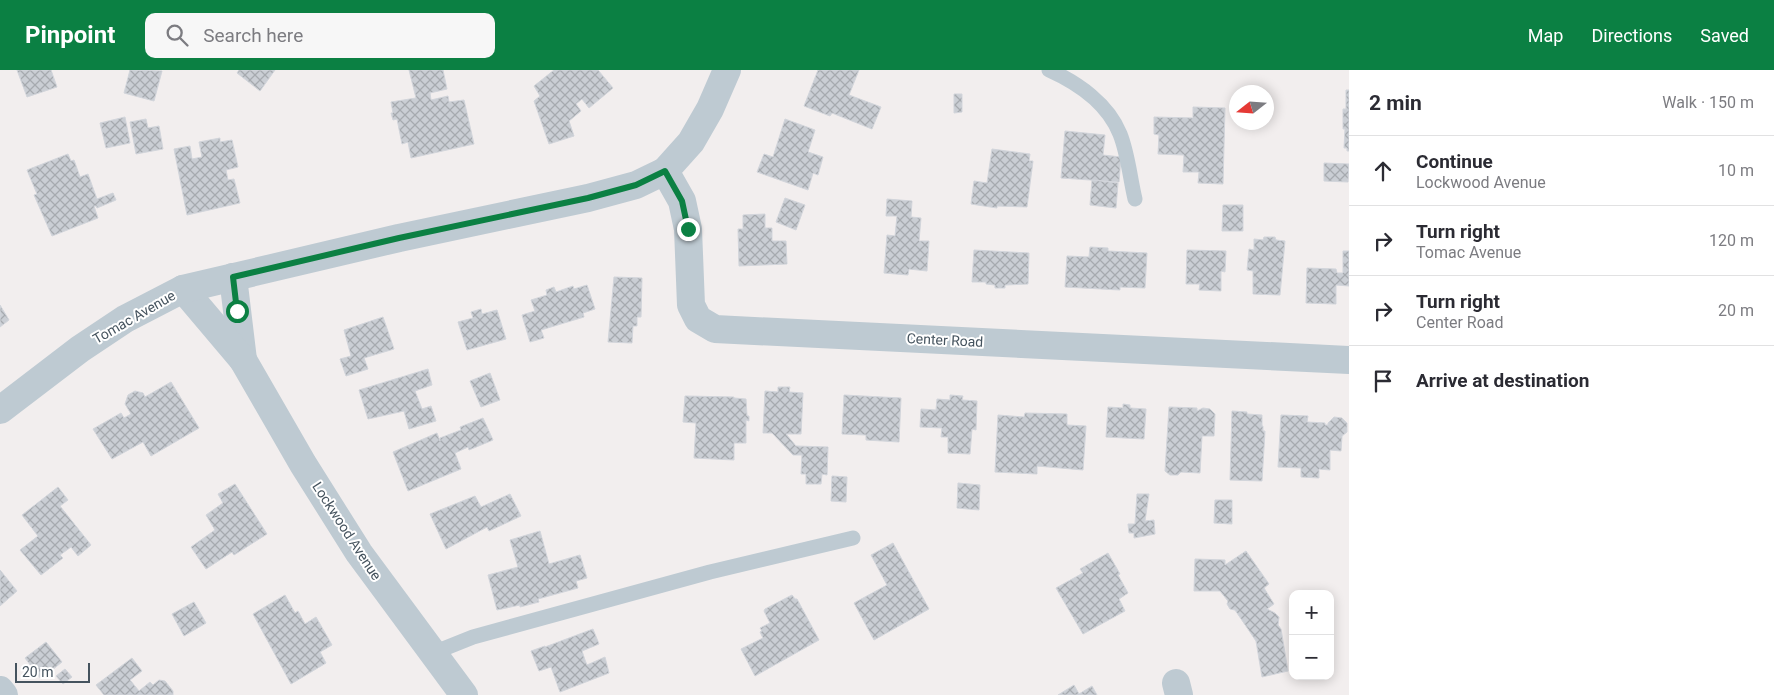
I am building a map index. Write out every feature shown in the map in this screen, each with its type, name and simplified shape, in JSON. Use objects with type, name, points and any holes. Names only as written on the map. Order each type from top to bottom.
[{"type":"street","name":"Tomac Avenue","points":[[0,410],[80,349],[125,319],[183,289],[389,240],[588,198],[636,185],[665,171],[691,142],[710,109],[727,70]]},
{"type":"street","name":"Center Road","points":[[665,171],[682,201],[688,229],[691,305],[698,319],[715,329],[1349,360]]},
{"type":"street","name":"Lockwood Avenue","points":[[233,277],[243,360]]},
{"type":"street","name":"Lockwood Avenue","points":[[183,289],[243,360],[303,464],[359,553],[464,695]]},
{"type":"street","points":[[0,690],[4,695]]},
{"type":"lane","points":[[1049,70],[1081,88],[1096,100],[1112,118],[1120,136],[1135,199]]},
{"type":"lane","points":[[433,654],[473,637],[710,572],[854,538]]},
{"type":"building","points":[[17,70],[51,70],[57,87],[27,97]]},
{"type":"building","points":[[130,70],[162,71],[154,101],[124,93]]},
{"type":"building","points":[[239,70],[275,70],[260,91],[237,73]]},
{"type":"building","points":[[409,70],[443,70],[447,89],[430,93],[431,100],[448,96],[449,102],[464,100],[474,144],[411,158],[408,142],[402,144],[397,119],[393,120],[391,113],[393,113],[391,102],[416,98]]},
{"type":"building","points":[[554,70],[598,70],[613,88],[589,108],[582,99],[576,104],[581,111],[569,121],[574,136],[549,144],[534,101],[540,96],[534,86]]},
{"type":"building","points":[[818,70],[859,70],[849,95],[881,107],[872,129],[832,113],[830,116],[804,106]]},
{"type":"building","points":[[1346,90],[1349,90],[1349,151],[1347,151],[1347,148],[1344,148],[1345,129],[1343,129],[1343,109],[1346,109]]},
{"type":"building","points":[[954,94],[962,94],[962,112],[954,113]]},
{"type":"building","points":[[1193,107],[1225,108],[1223,184],[1198,183],[1199,172],[1183,172],[1184,155],[1158,154],[1159,135],[1154,134],[1154,117],[1193,118]]},
{"type":"building","points":[[125,117],[130,143],[106,148],[100,123]]},
{"type":"building","points":[[146,119],[148,128],[159,126],[163,149],[136,154],[130,122]]},
{"type":"building","points":[[785,119],[815,130],[808,152],[823,157],[818,175],[813,173],[808,190],[757,172],[764,154],[773,157]]},
{"type":"building","points":[[1065,131],[1105,135],[1103,155],[1121,157],[1119,182],[1061,178]]},
{"type":"building","points":[[220,138],[220,142],[232,140],[238,167],[226,170],[228,180],[234,179],[240,203],[187,215],[174,149],[190,146],[192,159],[202,157],[199,142]]},
{"type":"building","points":[[992,149],[1030,154],[1029,161],[1033,161],[1027,207],[997,206],[997,208],[971,204],[974,181],[987,183]]},
{"type":"building","points":[[68,154],[71,161],[74,160],[80,177],[88,174],[97,199],[113,193],[116,200],[97,208],[94,206],[98,218],[52,236],[34,195],[37,194],[27,170]]},
{"type":"building","points":[[1324,163],[1349,164],[1348,182],[1324,181]]},
{"type":"building","points":[[1092,180],[1118,183],[1116,208],[1090,205]]},
{"type":"building","points":[[785,198],[805,205],[796,230],[776,222]]},
{"type":"building","points":[[887,199],[912,201],[911,217],[921,218],[919,241],[929,241],[927,271],[909,269],[908,275],[884,273],[887,235],[895,236],[897,216],[886,216]]},
{"type":"building","points":[[1223,205],[1243,205],[1243,231],[1222,231]]},
{"type":"building","points":[[765,214],[765,228],[772,228],[772,241],[786,241],[787,264],[739,266],[738,229],[743,229],[743,215]]},
{"type":"building","points":[[1264,237],[1275,237],[1276,240],[1285,241],[1280,295],[1253,294],[1253,271],[1247,270],[1249,249],[1254,250],[1254,239],[1263,240]]},
{"type":"building","points":[[1090,247],[1108,248],[1108,251],[1147,253],[1145,288],[1120,287],[1120,290],[1065,287],[1067,256],[1089,257]]},
{"type":"building","points":[[974,250],[1029,253],[1028,284],[1005,285],[1005,288],[995,288],[995,285],[986,284],[986,282],[972,282]]},
{"type":"building","points":[[1187,250],[1226,251],[1225,272],[1221,271],[1221,291],[1199,290],[1200,284],[1186,284]]},
{"type":"building","points":[[1343,251],[1349,251],[1349,286],[1336,285],[1336,304],[1306,303],[1307,268],[1336,269],[1337,273],[1343,273]]},
{"type":"building","points":[[614,277],[642,278],[641,317],[637,317],[637,326],[633,326],[632,343],[608,342]]},
{"type":"building","points":[[587,285],[595,309],[583,313],[584,317],[541,330],[544,338],[530,342],[522,315],[535,311],[531,300],[547,295],[546,290],[554,287],[556,292],[573,286],[574,289]]},
{"type":"building","points":[[0,305],[9,320],[0,327]]},
{"type":"building","points":[[481,309],[482,314],[497,310],[506,339],[467,350],[458,322],[473,318],[471,312]]},
{"type":"building","points":[[383,317],[394,349],[364,358],[368,369],[346,376],[340,359],[351,356],[344,330]]},
{"type":"building","points":[[428,369],[432,385],[415,391],[422,409],[431,406],[436,421],[409,429],[404,411],[368,419],[359,390]]},
{"type":"building","points":[[490,373],[500,400],[481,407],[470,381]]},
{"type":"building","points":[[171,382],[199,428],[151,456],[143,442],[112,459],[93,429],[121,413],[124,418],[131,414],[125,404],[128,395],[135,391],[143,393],[145,397]]},
{"type":"building","points":[[778,387],[790,387],[789,392],[803,393],[801,434],[786,434],[796,446],[828,447],[827,475],[822,474],[821,484],[806,484],[806,474],[801,474],[802,455],[793,455],[772,433],[763,433],[765,391],[778,392]]},
{"type":"building","points":[[844,395],[901,398],[899,442],[866,440],[866,435],[842,434]]},
{"type":"building","points":[[950,395],[963,396],[962,400],[977,401],[976,430],[972,429],[970,454],[948,453],[948,437],[941,437],[942,428],[920,427],[921,409],[936,410],[937,399],[950,400]]},
{"type":"building","points":[[685,396],[746,399],[749,421],[746,420],[746,443],[734,443],[734,460],[694,458],[696,423],[683,422]]},
{"type":"building","points":[[1123,404],[1130,405],[1130,408],[1146,409],[1144,439],[1106,437],[1108,407],[1123,408]]},
{"type":"building","points":[[1169,407],[1197,408],[1197,411],[1203,408],[1210,409],[1215,414],[1214,436],[1202,436],[1200,473],[1181,472],[1178,475],[1170,475],[1165,471]]},
{"type":"building","points":[[1232,411],[1262,415],[1262,426],[1263,431],[1265,431],[1262,481],[1230,480]]},
{"type":"building","points":[[1025,413],[1067,414],[1067,425],[1086,426],[1083,470],[1037,466],[1037,474],[995,472],[998,415],[1024,417]]},
{"type":"building","points":[[1281,415],[1308,416],[1307,422],[1325,423],[1325,425],[1328,425],[1334,417],[1342,418],[1347,423],[1347,432],[1342,436],[1341,451],[1330,450],[1330,470],[1319,469],[1319,478],[1301,477],[1301,468],[1278,467]]},
{"type":"building","points":[[483,418],[493,440],[469,450],[468,447],[455,453],[461,469],[408,491],[393,452],[437,433],[440,441],[440,438],[461,430],[460,427]]},
{"type":"building","points":[[832,476],[847,477],[846,502],[831,501]]},
{"type":"building","points":[[958,483],[980,485],[979,510],[957,508]]},
{"type":"building","points":[[235,484],[267,534],[234,555],[232,552],[206,569],[191,547],[215,530],[206,515],[223,503],[218,494]]},
{"type":"building","points":[[58,487],[68,500],[60,506],[91,545],[78,556],[71,547],[60,555],[63,558],[41,575],[20,550],[38,536],[22,515]]},
{"type":"building","points":[[510,494],[521,516],[489,531],[487,527],[446,549],[430,514],[475,496],[481,507]]},
{"type":"building","points":[[1137,494],[1149,494],[1145,521],[1154,520],[1155,534],[1134,538],[1134,533],[1129,533],[1128,524],[1135,524]]},
{"type":"building","points":[[1215,500],[1232,500],[1232,524],[1214,523]]},
{"type":"building","points":[[540,531],[549,564],[580,555],[587,578],[576,581],[578,588],[538,599],[539,602],[497,610],[488,575],[518,567],[510,540]]},
{"type":"building","points":[[893,543],[929,609],[874,640],[854,603],[887,585],[871,555]]},
{"type":"building","points":[[1246,551],[1269,584],[1264,588],[1274,604],[1267,609],[1279,617],[1278,625],[1281,629],[1288,671],[1262,677],[1256,641],[1235,610],[1230,609],[1227,604],[1228,601],[1220,591],[1194,591],[1195,559],[1225,560],[1225,565]]},
{"type":"building","points":[[1108,553],[1128,593],[1119,599],[1125,611],[1083,634],[1056,588],[1083,573],[1080,569]]},
{"type":"building","points":[[0,570],[17,591],[0,606]]},
{"type":"building","points":[[285,595],[295,613],[298,611],[305,624],[316,617],[332,645],[320,652],[326,663],[291,684],[253,614]]},
{"type":"building","points":[[792,595],[797,599],[819,640],[755,676],[741,649],[763,638],[760,628],[770,623],[764,611],[765,609]]},
{"type":"building","points":[[194,602],[206,623],[184,636],[172,614]]},
{"type":"building","points":[[593,629],[599,644],[582,651],[585,660],[587,665],[605,657],[609,673],[560,692],[551,667],[539,671],[531,651]]},
{"type":"building","points":[[46,642],[62,662],[41,679],[25,658]]},
{"type":"building","points":[[132,658],[142,671],[130,680],[139,691],[150,682],[153,685],[159,680],[165,681],[173,691],[173,695],[104,695],[96,685]]},
{"type":"building","points":[[65,669],[72,677],[63,684],[56,676]]},
{"type":"building","points":[[1074,685],[1079,694],[1092,686],[1097,695],[1058,695]]},
{"type":"route","points":[[237,311],[233,277],[399,238],[588,198],[636,185],[665,171],[682,201],[688,229]]}]
